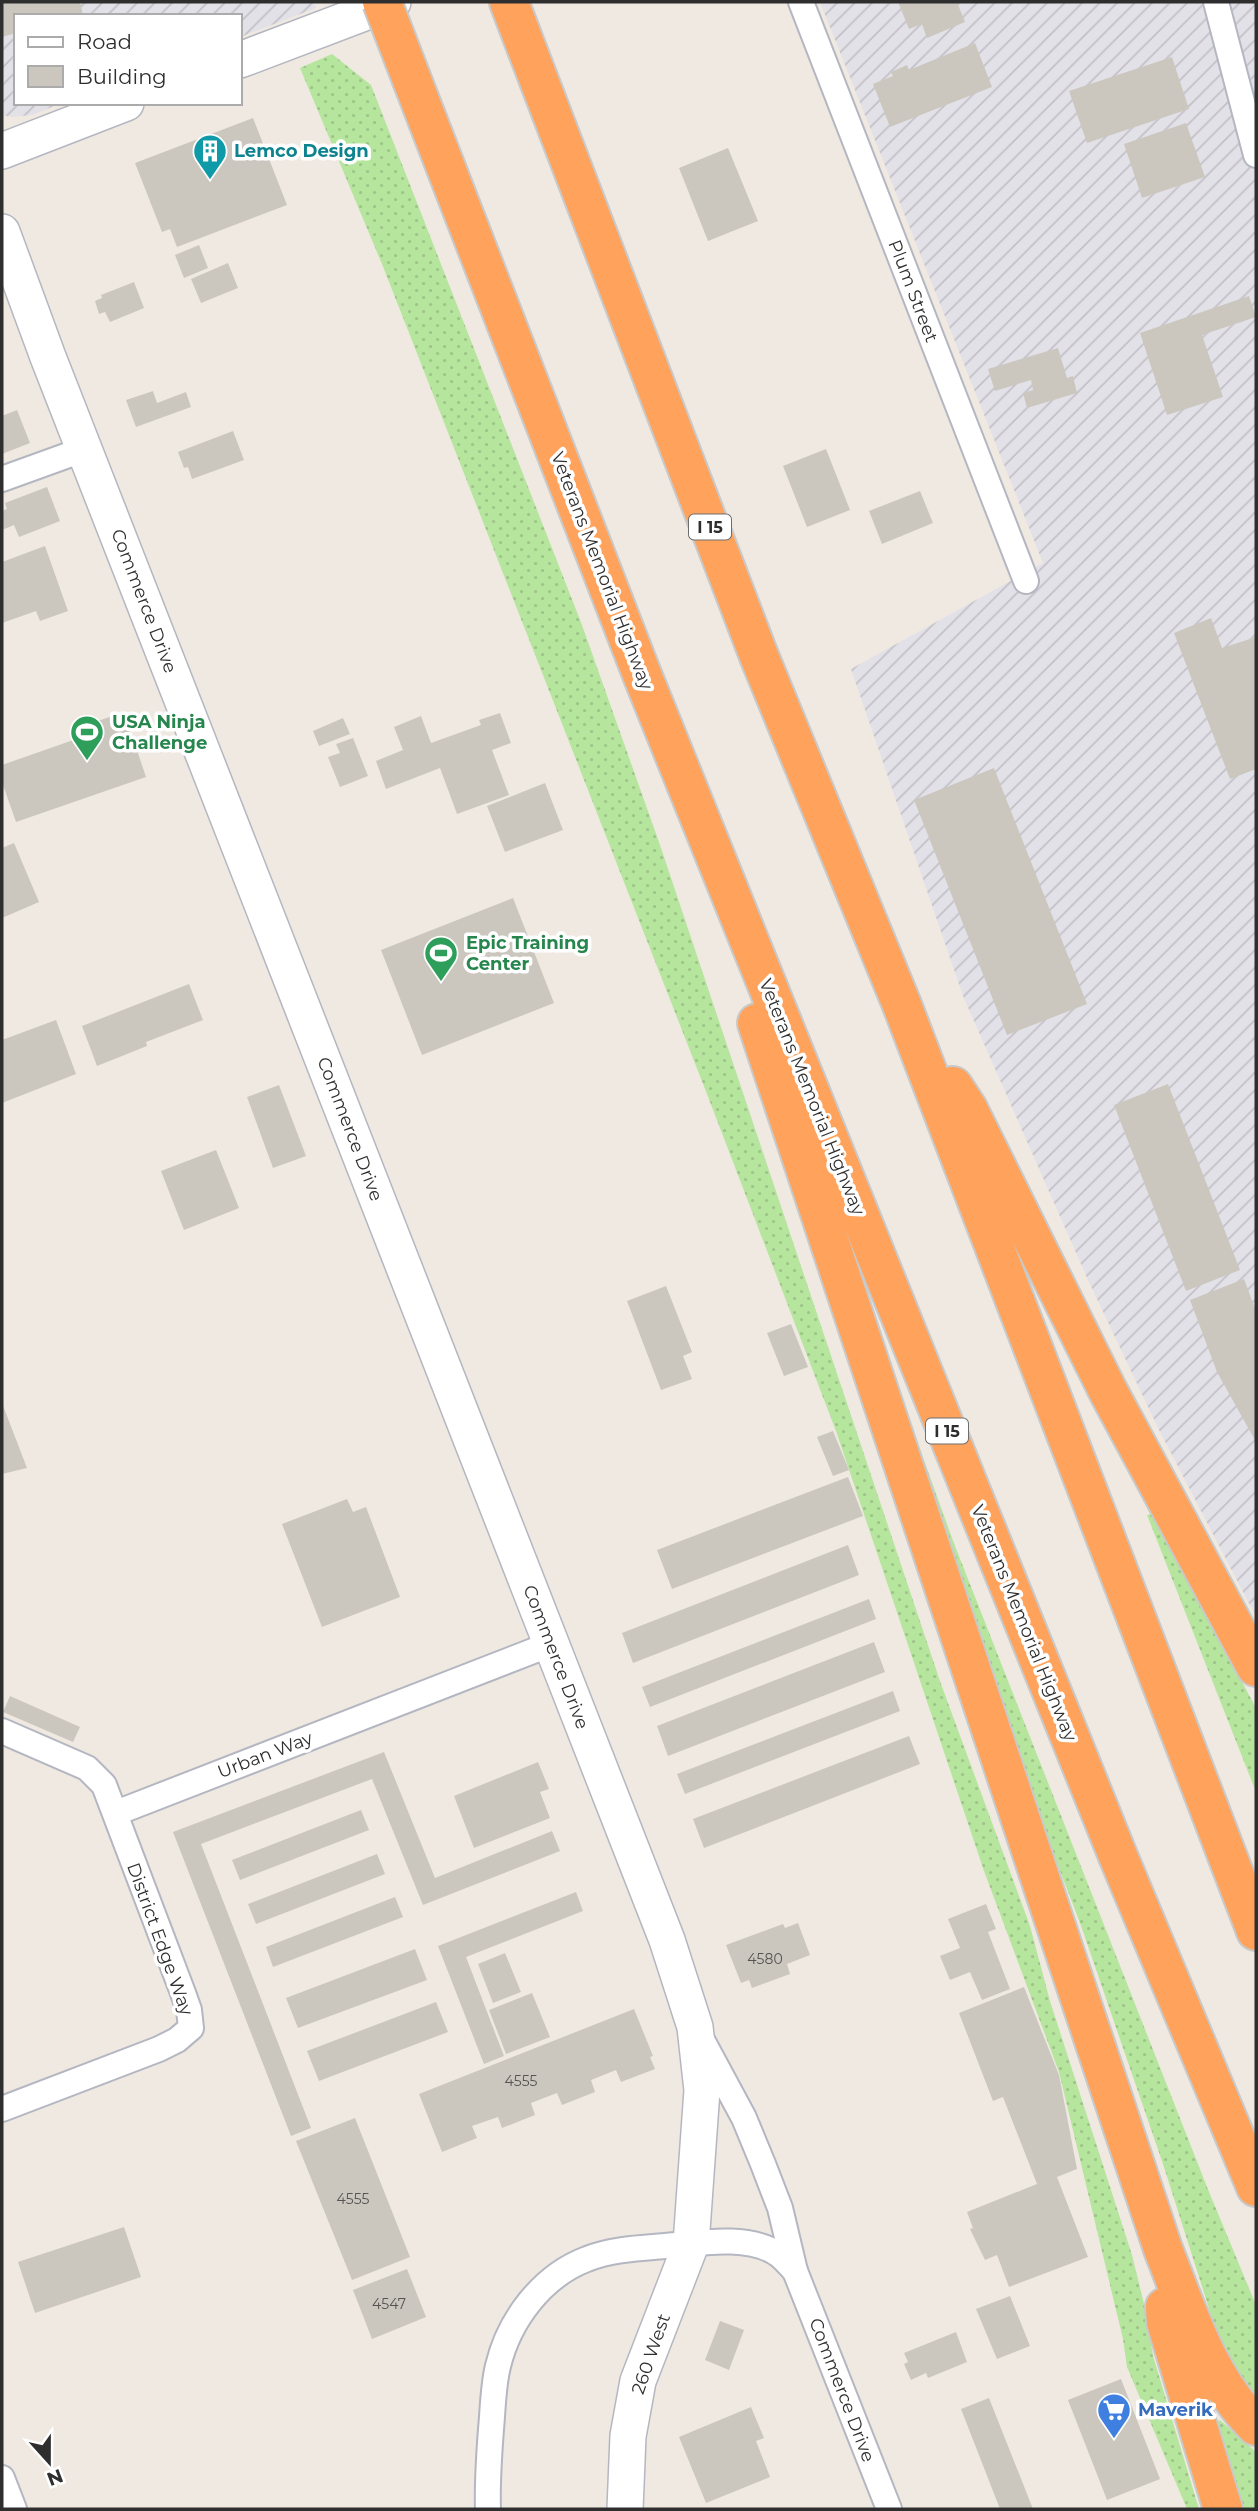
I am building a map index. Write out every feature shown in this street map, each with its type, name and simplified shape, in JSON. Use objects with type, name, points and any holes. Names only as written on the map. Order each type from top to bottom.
[{"type":"highway","name":"Veterans Memorial Highway","points":[[382,2],[641,672],[1118,1856],[1256,2187]]},
{"type":"highway","name":"I 15","points":[[509,2],[760,656],[902,1004],[1256,1931]]},
{"type":"highway","points":[[641,672],[1163,2249],[1206,2358],[1235,2405],[1256,2426]]},
{"type":"highway","points":[[902,1004],[968,1109],[1108,1391],[1256,1667]]},
{"type":"highway","points":[[1163,2249],[1166,2322],[1223,2509]]},
{"type":"street","points":[[242,59],[393,2]]},
{"type":"street","name":"Plum Street","points":[[801,2],[1026,581]]},
{"type":"street","points":[[1216,2],[1256,155]]},
{"type":"street","points":[[2,151],[121,105]]},
{"type":"street","name":"Commerce Drive","points":[[2,232],[48,357],[667,1940],[695,2026],[744,2118],[764,2164],[780,2208],[795,2271],[889,2509]]},
{"type":"street","points":[[2,479],[85,449]]},
{"type":"street","name":"Urban Way","points":[[116,1813],[551,1644]]},
{"type":"street","points":[[2,1731],[87,1768],[104,1785],[116,1813]]},
{"type":"street","name":"District Edge Way","points":[[2,2109],[159,2049],[177,2040],[191,2028],[189,2010],[116,1813]]},
{"type":"street","name":"Commerce Drive","points":[[691,2244],[702,2090],[695,2026]]},
{"type":"street","points":[[488,2509],[488,2467],[498,2366],[505,2343],[526,2306],[551,2280],[585,2259],[606,2253],[733,2242],[754,2245],[775,2253],[795,2271]]},
{"type":"street","name":"260 West","points":[[625,2509],[628,2436],[638,2381],[691,2244]]},
{"type":"street","points":[[2,2478],[14,2509]]},
{"type":"shaded area","points":[[2,2],[314,2],[316,8],[242,36],[242,14],[14,14],[14,105],[57,105],[32,115],[2,115]]},
{"type":"shaded area","points":[[820,2],[1256,2],[1256,1617],[1158,1428],[1088,1280],[963,996],[851,669],[1043,563]]},
{"type":"green space","points":[[332,54],[371,85],[582,625],[660,845],[941,1684],[1030,1926],[1050,2001],[1132,2255],[1153,2356],[1199,2509],[1187,2509],[1127,2367],[1123,2339],[1059,2072],[984,1871],[836,1431],[382,264],[300,68]]},
{"type":"green space","points":[[917,1441],[955,1546],[1256,2305],[1256,2399],[1220,2343],[1163,2164],[1080,1923],[991,1691],[905,1446]]},
{"type":"green space","points":[[1152,1514],[1256,1708],[1256,1792],[1147,1515]]},
{"type":"green space","points":[[1220,2420],[1256,2452],[1256,2509],[1244,2509],[1216,2422]]},
{"type":"building","points":[[2,2],[80,2],[83,14],[14,14],[14,34],[2,37]]},
{"type":"building","points":[[898,2],[957,2],[965,22],[927,38],[922,24],[909,29]]},
{"type":"building","points":[[975,43],[992,87],[890,127],[873,84],[893,76],[891,72],[907,65],[909,70]]},
{"type":"building","points":[[1172,57],[1189,109],[1087,143],[1069,91]]},
{"type":"building","name":"Lemco Design","points":[[253,118],[287,205],[177,247],[170,229],[162,232],[135,163]]},
{"type":"building","points":[[1186,123],[1205,177],[1142,198],[1124,144]]},
{"type":"building","points":[[728,148],[758,221],[708,241],[679,168]]},
{"type":"building","points":[[199,245],[208,268],[184,278],[175,255]]},
{"type":"building","points":[[228,263],[238,288],[201,303],[191,279]]},
{"type":"building","points":[[134,282],[144,308],[110,322],[105,312],[99,314],[95,301],[102,298],[101,295]]},
{"type":"building","points":[[1249,296],[1256,317],[1202,335],[1223,397],[1167,415],[1140,333]]},
{"type":"building","points":[[1058,348],[1067,378],[1073,376],[1077,393],[1027,408],[1023,393],[1033,390],[1031,380],[995,391],[988,369]]},
{"type":"building","points":[[153,391],[157,403],[186,392],[191,407],[136,427],[126,400]]},
{"type":"building","points":[[17,410],[30,443],[2,454],[2,416]]},
{"type":"building","points":[[233,431],[244,460],[192,479],[178,452]]},
{"type":"building","points":[[826,449],[850,510],[807,527],[783,466]]},
{"type":"building","points":[[47,487],[60,521],[19,537],[14,525],[2,530],[2,511],[7,509],[5,503]]},
{"type":"building","points":[[920,491],[933,523],[882,544],[869,511]]},
{"type":"building","points":[[45,546],[68,611],[40,621],[36,611],[2,623],[2,562]]},
{"type":"building","points":[[1211,618],[1222,648],[1256,637],[1256,769],[1230,779],[1174,633]]},
{"type":"building","points":[[124,712],[146,777],[16,822],[2,782],[2,765],[99,731],[95,722]]},
{"type":"building","points":[[500,713],[511,743],[492,750],[509,795],[457,814],[440,768],[386,789],[376,761],[403,750],[394,727],[421,716],[431,743],[481,725],[479,720]]},
{"type":"building","points":[[343,718],[350,734],[319,746],[313,731]]},
{"type":"building","points":[[353,738],[368,776],[340,787],[328,757],[340,753],[336,744]]},
{"type":"building","points":[[994,768],[1087,1004],[1007,1035],[914,800]]},
{"type":"building","points":[[545,783],[563,830],[505,852],[487,806]]},
{"type":"building","points":[[14,843],[39,902],[2,918],[2,848]]},
{"type":"building","points":[[513,898],[554,1003],[422,1055],[381,950]]},
{"type":"building","points":[[189,984],[203,1020],[146,1042],[147,1046],[97,1066],[82,1026]]},
{"type":"building","points":[[56,1020],[76,1074],[2,1103],[2,1040]]},
{"type":"building","points":[[1168,1084],[1240,1270],[1186,1291],[1114,1105]]},
{"type":"building","points":[[279,1085],[306,1156],[273,1168],[247,1097]]},
{"type":"building","points":[[216,1150],[239,1208],[184,1230],[161,1171]]},
{"type":"building","points":[[1244,1279],[1256,1311],[1256,1442],[1217,1372],[1190,1300]]},
{"type":"building","points":[[666,1286],[692,1352],[683,1356],[692,1379],[661,1390],[627,1301]]},
{"type":"building","points":[[791,1324],[808,1367],[784,1376],[767,1333]]},
{"type":"building","points":[[2,1403],[27,1468],[2,1474]]},
{"type":"building","points":[[833,1431],[849,1470],[833,1476],[817,1437]]},
{"type":"building","points":[[848,1477],[863,1516],[672,1589],[657,1550]]},
{"type":"building","points":[[347,1499],[353,1512],[366,1507],[400,1597],[322,1627],[282,1524]]},
{"type":"building","points":[[848,1545],[859,1575],[633,1663],[622,1633]]},
{"type":"building","points":[[869,1599],[876,1619],[650,1707],[642,1687]]},
{"type":"building","points":[[874,1642],[885,1672],[668,1756],[657,1726]]},
{"type":"building","points":[[893,1691],[900,1711],[685,1794],[677,1774]]},
{"type":"building","points":[[10,1696],[80,1727],[73,1742],[3,1712]]},
{"type":"building","points":[[909,1736],[920,1764],[704,1848],[693,1819]]},
{"type":"building","points":[[384,1752],[435,1878],[552,1831],[560,1851],[423,1905],[372,1779],[201,1844],[311,2128],[291,2136],[173,1832]]},
{"type":"building","points":[[538,1762],[549,1789],[540,1792],[550,1818],[474,1848],[454,1796]]},
{"type":"building","points":[[361,1810],[369,1830],[240,1880],[232,1860]]},
{"type":"building","points":[[377,1854],[385,1874],[256,1924],[248,1904]]},
{"type":"building","points":[[576,1892],[583,1911],[466,1957],[504,2056],[484,2064],[438,1946]]},
{"type":"building","points":[[395,1897],[403,1917],[273,1967],[266,1947]]},
{"type":"building","points":[[986,1904],[996,1929],[988,1932],[1010,1989],[982,2000],[970,1972],[950,1980],[940,1956],[960,1948],[948,1919]]},
{"type":"building","points":[[798,1923],[810,1955],[787,1964],[790,1974],[752,1988],[749,1980],[741,1983],[726,1945],[783,1924],[785,1928]]},
{"type":"building","points":[[415,1949],[427,1980],[298,2028],[286,1998]]},
{"type":"building","points":[[505,1953],[521,1992],[493,2003],[478,1964]]},
{"type":"building","points":[[1024,1987],[1059,2075],[1077,2169],[1057,2177],[1088,2257],[1009,2287],[997,2255],[985,2260],[970,2229],[973,2228],[967,2212],[1037,2184],[1003,2097],[993,2101],[959,2013]]},
{"type":"building","points":[[532,1993],[550,2037],[506,2054],[489,2010]]},
{"type":"building","points":[[436,2002],[448,2032],[319,2081],[307,2051]]},
{"type":"building","points":[[634,2009],[653,2056],[650,2057],[655,2069],[621,2082],[616,2070],[591,2080],[595,2092],[562,2105],[557,2093],[531,2103],[535,2115],[502,2128],[498,2117],[472,2126],[477,2138],[442,2152],[419,2094]]},
{"type":"building","points":[[355,2118],[410,2257],[352,2280],[296,2141]]},
{"type":"building","points":[[124,2227],[141,2277],[35,2313],[18,2262]]},
{"type":"building","points":[[407,2269],[426,2317],[372,2339],[353,2290]]},
{"type":"building","points":[[1010,2296],[1030,2346],[997,2359],[976,2309]]},
{"type":"building","points":[[720,2321],[744,2330],[729,2370],[705,2360]]},
{"type":"building","points":[[956,2332],[967,2362],[928,2378],[926,2373],[911,2380],[904,2364],[908,2362],[904,2353]]},
{"type":"building","name":"Maverik","points":[[1121,2379],[1160,2479],[1107,2500],[1068,2400]]},
{"type":"building","points":[[989,2398],[1033,2509],[1000,2509],[961,2409]]},
{"type":"building","points":[[751,2407],[764,2438],[756,2441],[770,2477],[706,2503],[679,2437]]},
{"type":"place","name":"Lemco Design","points":[[210,181]]},
{"type":"place","name":"USA Ninja Challenge","points":[[87,762]]},
{"type":"place","name":"Epic Training Center","points":[[441,983]]},
{"type":"place","name":"Maverik","points":[[1114,2440]]}]
